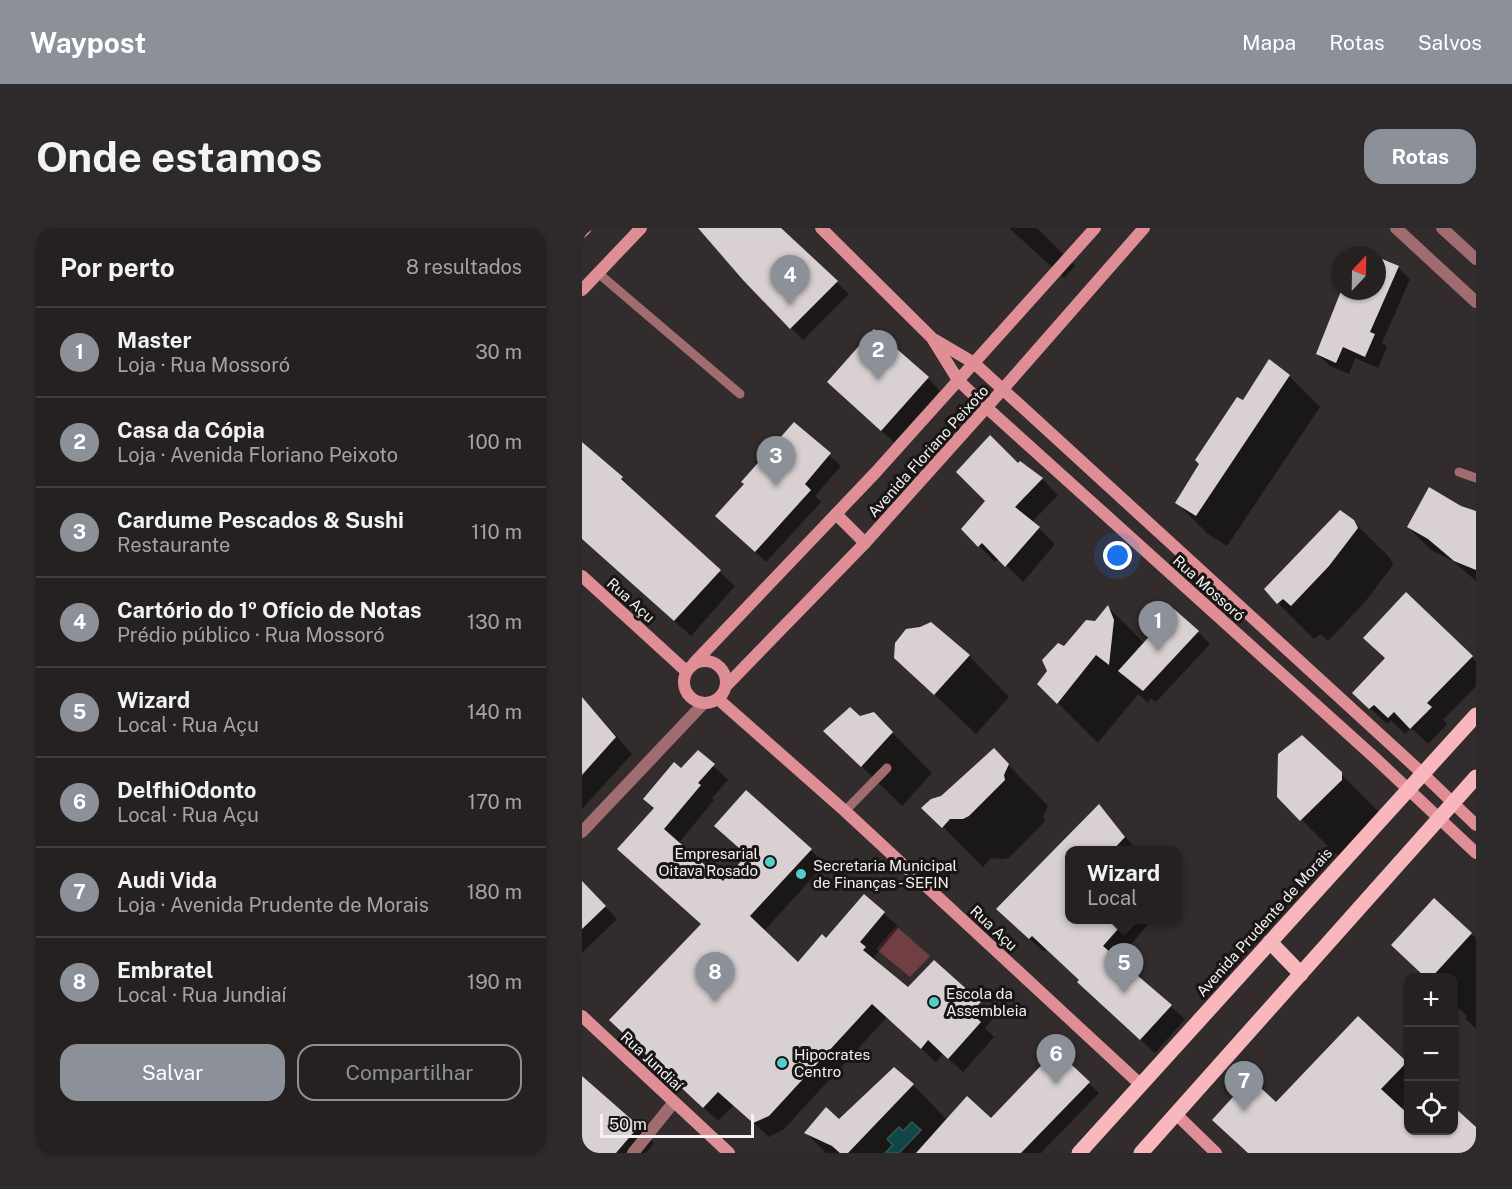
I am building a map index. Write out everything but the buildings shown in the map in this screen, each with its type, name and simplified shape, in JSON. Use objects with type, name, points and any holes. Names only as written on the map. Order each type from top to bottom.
[{"type":"main road","name":"Avenida Prudente de Morais","points":[[1079,1153],[1476,715]]},
{"type":"main road","points":[[1141,1153],[1476,777]]},
{"type":"main road","points":[[1270,942],[1301,974]]},
{"type":"street","points":[[582,232],[586,228]]},
{"type":"street","points":[[584,284],[598,273],[641,228]]},
{"type":"street","name":"Rua Mossoró","points":[[821,228],[932,338],[958,380],[986,407],[1408,788],[1476,853]]},
{"type":"street","name":"Avenida Floriano Peixoto","points":[[690,667],[836,514],[1095,228]]},
{"type":"street","points":[[1396,228],[1476,302]]},
{"type":"street","points":[[1442,228],[1476,259]]},
{"type":"street","name":"Avenida Floriano Peixoto","points":[[726,687],[865,543],[1003,389],[1139,230]]},
{"type":"street","name":"Rua Mossoró","points":[[932,338],[974,363],[1476,825]]},
{"type":"street","points":[[836,514],[865,543]]},
{"type":"street","name":"Rua Açu","points":[[582,576],[690,667]]},
{"type":"street","points":[[707,660],[719,666],[726,679],[726,687],[718,699],[704,703],[697,702],[686,693],[683,680],[690,667],[707,660]]},
{"type":"street","name":"Rua Açu","points":[[718,699],[845,811],[1141,1085]]},
{"type":"street","points":[[582,832],[704,703]]},
{"type":"street","name":"Rua Jundiaí","points":[[582,1016],[729,1153]]},
{"type":"street","points":[[633,1153],[674,1102]]},
{"type":"street","points":[[1176,1114],[1216,1153]]},
{"type":"lane","points":[[598,273],[740,394]]},
{"type":"lane","points":[[1460,472],[1476,478]]},
{"type":"lane","points":[[845,811],[887,768]]},
{"type":"shaded area","points":[[896,926],[930,956],[910,977],[876,949]]},
{"type":"water","points":[[912,1122],[921,1130],[899,1153],[885,1153],[893,1145],[887,1139],[899,1127],[903,1131]]},
{"type":"place","name":"Cartório do 1º Ofício de Notas","points":[[790,305]]},
{"type":"place","name":"Casa da Cópia","points":[[878,380]]},
{"type":"place","name":"Cardume Pescados & Sushi","points":[[776,486]]},
{"type":"place","name":"Master","points":[[1158,651]]},
{"type":"place","name":"Empresarial Oitava Rosado","points":[[770,862]]},
{"type":"place","name":"Secretaria Municipal de Finanças - SEFIN","points":[[801,874]]},
{"type":"place","name":"Wizard","points":[[1124,993]]},
{"type":"place","name":"Embratel","points":[[715,1002]]},
{"type":"place","name":"Escola da Assembleia","points":[[934,1002]]},
{"type":"place","name":"Hipocrates Centro","points":[[782,1063]]},
{"type":"place","name":"DelfhiOdonto","points":[[1056,1084]]},
{"type":"place","name":"Audi Vida","points":[[1244,1111]]}]
